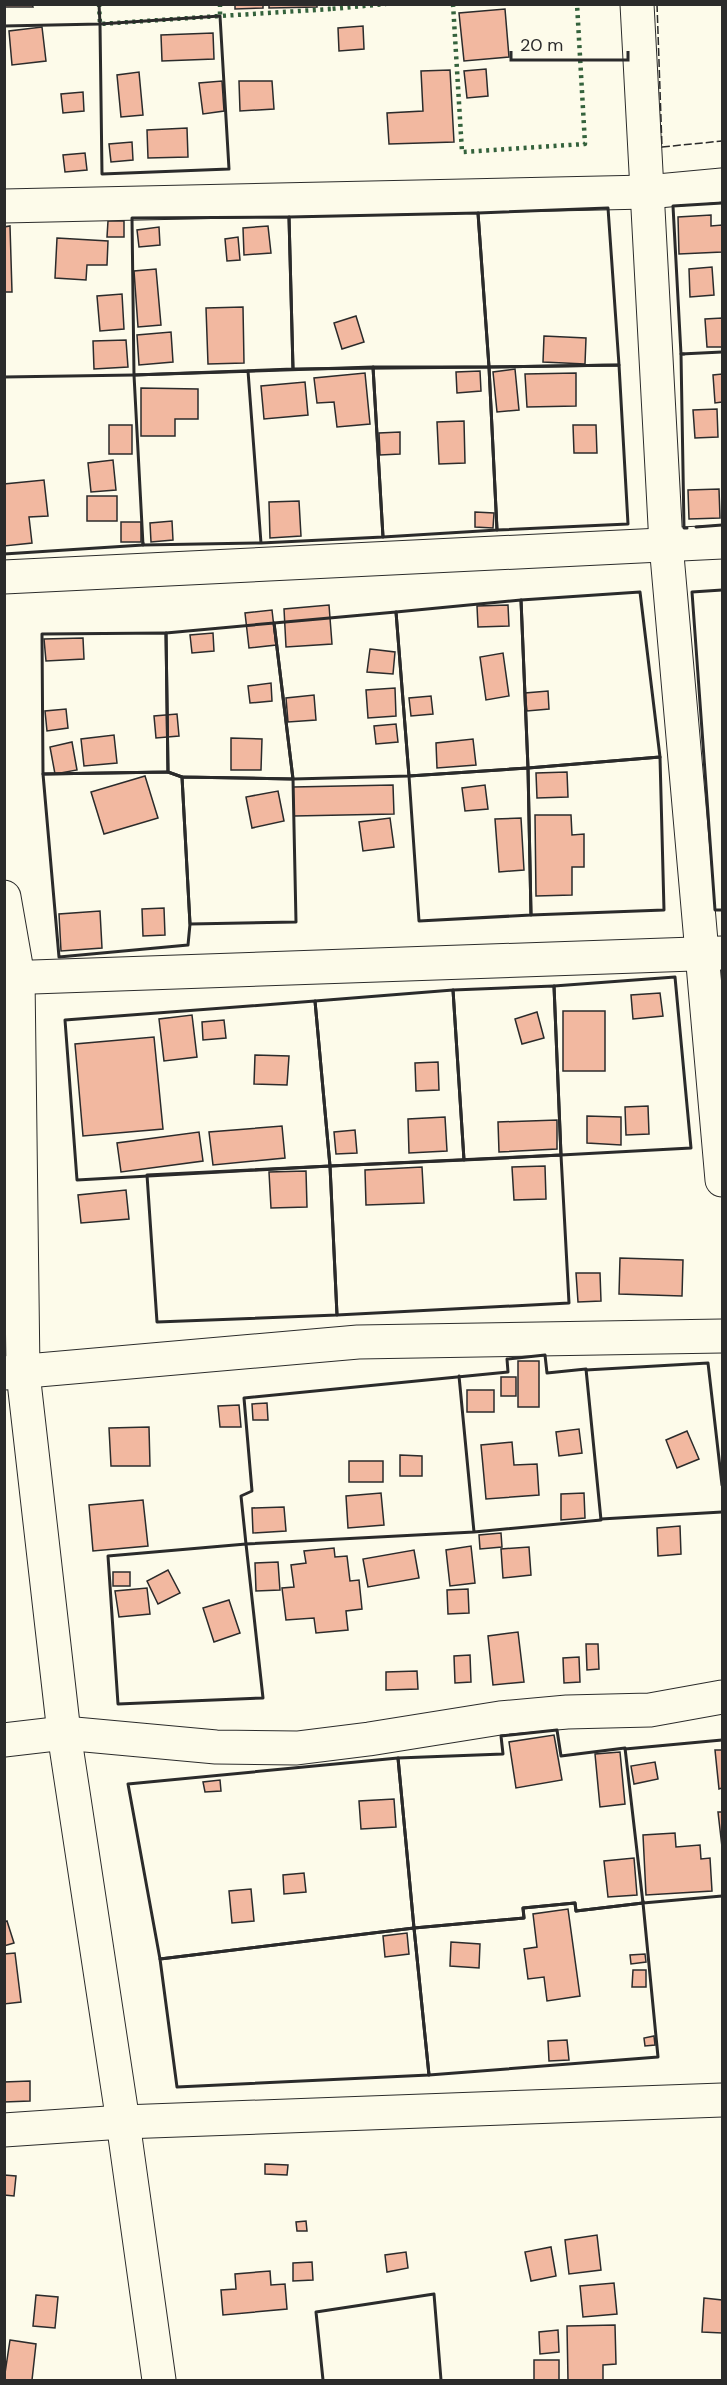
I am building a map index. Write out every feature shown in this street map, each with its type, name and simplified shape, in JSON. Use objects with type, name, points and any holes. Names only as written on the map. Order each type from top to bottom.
[{"type":"street","points":[[637,4],[666,544],[712,953],[723,1180]]},
{"type":"street","points":[[4,206],[647,192],[723,185]]},
{"type":"street","points":[[4,577],[723,543]]},
{"type":"street","points":[[4,897],[11,977],[14,1373],[64,1733],[123,2122],[159,2380]]},
{"type":"street","points":[[11,977],[712,953]]},
{"type":"street","points":[[14,1373],[358,1342],[723,1336]]},
{"type":"street","points":[[4,1740],[64,1733],[216,1747],[297,1748],[500,1718],[567,1712],[650,1710],[723,1697]]},
{"type":"street","points":[[4,2130],[123,2122],[723,2100]]},
{"type":"building","points":[[4,4],[32,4],[33,7],[4,7]]},
{"type":"building","points":[[235,4],[263,4],[263,8],[235,9]]},
{"type":"building","points":[[269,4],[317,4],[317,7],[269,8]]},
{"type":"building","points":[[505,9],[509,57],[464,61],[459,13]]},
{"type":"building","points":[[363,26],[364,49],[339,51],[338,28]]},
{"type":"building","points":[[42,27],[46,61],[12,65],[9,31]]},
{"type":"building","points":[[213,33],[214,59],[162,61],[161,35]]},
{"type":"building","points":[[486,69],[488,96],[467,98],[464,71]]},
{"type":"building","points":[[450,70],[454,142],[389,144],[387,113],[423,111],[421,71]]},
{"type":"building","points":[[139,72],[143,115],[121,117],[117,75]]},
{"type":"building","points":[[222,81],[224,111],[203,114],[199,83]]},
{"type":"building","points":[[239,81],[272,81],[274,109],[240,111]]},
{"type":"building","points":[[83,92],[84,111],[63,113],[61,94]]},
{"type":"building","points":[[187,128],[188,157],[148,158],[147,130]]},
{"type":"building","points":[[132,142],[133,160],[111,162],[109,144]]},
{"type":"building","points":[[85,153],[87,170],[65,172],[63,155]]},
{"type":"building","points":[[711,215],[711,226],[722,225],[722,252],[679,254],[678,217]]},
{"type":"building","points":[[108,221],[124,221],[124,237],[107,237]]},
{"type":"building","points":[[10,226],[12,292],[4,292],[4,227]]},
{"type":"building","points":[[268,226],[271,253],[244,255],[243,228]]},
{"type":"building","points":[[159,227],[160,245],[139,247],[137,230]]},
{"type":"building","points":[[238,237],[240,260],[227,261],[225,239]]},
{"type":"building","points":[[57,238],[108,241],[107,265],[87,265],[86,280],[55,278]]},
{"type":"building","points":[[712,267],[714,295],[690,297],[689,269]]},
{"type":"building","points":[[156,269],[161,325],[138,327],[134,271]]},
{"type":"building","points":[[122,294],[124,329],[100,331],[97,296]]},
{"type":"building","points":[[243,307],[244,363],[208,364],[206,308]]},
{"type":"building","points":[[356,316],[364,342],[342,349],[334,323]]},
{"type":"building","points":[[722,318],[722,347],[707,347],[705,319]]},
{"type":"building","points":[[171,332],[173,362],[139,365],[137,335]]},
{"type":"building","points":[[544,336],[586,338],[585,364],[543,362]]},
{"type":"building","points":[[126,340],[128,367],[94,369],[93,341]]},
{"type":"building","points":[[515,369],[519,410],[497,412],[493,372]]},
{"type":"building","points":[[480,371],[481,391],[457,393],[456,372]]},
{"type":"building","points":[[365,373],[370,424],[337,427],[334,402],[317,403],[314,378]]},
{"type":"building","points":[[576,373],[576,406],[527,407],[525,374]]},
{"type":"building","points":[[722,374],[722,402],[715,403],[713,375]]},
{"type":"building","points":[[305,382],[308,415],[264,419],[261,386]]},
{"type":"building","points":[[141,388],[198,389],[198,419],[175,419],[175,436],[141,436]]},
{"type":"building","points":[[717,409],[718,437],[695,438],[693,410]]},
{"type":"building","points":[[464,421],[465,463],[439,464],[437,422]]},
{"type":"building","points":[[109,425],[132,425],[132,454],[109,454]]},
{"type":"building","points":[[573,425],[596,425],[597,453],[574,453]]},
{"type":"building","points":[[400,432],[400,454],[380,455],[379,433]]},
{"type":"building","points":[[113,460],[116,490],[91,492],[88,463]]},
{"type":"building","points":[[44,480],[48,516],[29,517],[32,543],[4,546],[4,484]]},
{"type":"building","points":[[719,489],[720,518],[689,519],[688,490]]},
{"type":"building","points":[[87,496],[117,496],[117,521],[87,521]]},
{"type":"building","points":[[299,501],[301,536],[270,538],[269,502]]},
{"type":"building","points":[[475,512],[494,513],[493,528],[475,527]]},
{"type":"building","points":[[172,521],[173,540],[151,542],[150,523]]},
{"type":"building","points":[[121,522],[141,522],[141,542],[121,542]]},
{"type":"building","points":[[329,605],[332,644],[286,647],[284,609]]},
{"type":"building","points":[[508,605],[509,626],[478,627],[477,606]]},
{"type":"building","points":[[272,610],[276,645],[249,648],[245,613]]},
{"type":"building","points":[[213,633],[214,651],[192,653],[190,635]]},
{"type":"building","points":[[83,638],[84,659],[46,661],[44,639]]},
{"type":"building","points":[[370,649],[395,652],[393,674],[367,672]]},
{"type":"building","points":[[503,653],[509,696],[486,700],[480,657]]},
{"type":"building","points":[[271,683],[272,701],[250,703],[248,686]]},
{"type":"building","points":[[395,688],[396,716],[368,718],[366,690]]},
{"type":"building","points":[[548,691],[549,709],[527,711],[525,693]]},
{"type":"building","points":[[314,695],[316,720],[288,722],[286,698]]},
{"type":"building","points":[[431,696],[433,714],[411,716],[409,698]]},
{"type":"building","points":[[66,709],[68,728],[47,731],[45,711]]},
{"type":"building","points":[[177,714],[179,736],[156,738],[154,716]]},
{"type":"building","points":[[396,724],[398,742],[376,744],[374,726]]},
{"type":"building","points":[[114,735],[117,763],[84,766],[81,739]]},
{"type":"building","points":[[231,738],[262,739],[261,770],[231,770]]},
{"type":"building","points":[[473,739],[476,765],[437,768],[436,743]]},
{"type":"building","points":[[72,742],[77,770],[55,774],[50,747]]},
{"type":"building","points":[[567,772],[568,797],[537,798],[536,773]]},
{"type":"building","points":[[145,776],[158,818],[104,834],[91,792]]},
{"type":"building","points":[[393,785],[394,814],[294,816],[293,787]]},
{"type":"building","points":[[485,785],[488,809],[465,811],[462,788]]},
{"type":"building","points":[[278,791],[284,821],[252,828],[246,797]]},
{"type":"building","points":[[535,815],[571,815],[572,835],[584,834],[584,867],[572,867],[572,895],[536,896]]},
{"type":"building","points":[[390,818],[394,847],[363,851],[359,822]]},
{"type":"building","points":[[521,818],[524,870],[499,872],[495,819]]},
{"type":"building","points":[[164,908],[165,935],[143,936],[142,909]]},
{"type":"building","points":[[100,911],[102,948],[61,951],[59,914]]},
{"type":"building","points":[[660,993],[663,1016],[633,1019],[631,995]]},
{"type":"building","points":[[563,1011],[605,1011],[605,1071],[563,1071]]},
{"type":"building","points":[[537,1012],[544,1038],[522,1044],[515,1019]]},
{"type":"building","points":[[192,1015],[197,1057],[164,1061],[159,1019]]},
{"type":"building","points":[[224,1020],[226,1038],[203,1040],[202,1022]]},
{"type":"building","points":[[154,1037],[163,1129],[83,1136],[75,1044]]},
{"type":"building","points":[[255,1055],[289,1056],[287,1085],[254,1084]]},
{"type":"building","points":[[438,1062],[439,1090],[416,1091],[415,1063]]},
{"type":"building","points":[[648,1106],[649,1134],[626,1135],[625,1107]]},
{"type":"building","points":[[587,1116],[621,1117],[621,1145],[587,1143]]},
{"type":"building","points":[[445,1117],[447,1151],[409,1153],[408,1119]]},
{"type":"building","points":[[557,1120],[557,1149],[499,1152],[498,1122]]},
{"type":"building","points":[[282,1126],[285,1158],[213,1165],[209,1132]]},
{"type":"building","points":[[355,1130],[357,1153],[336,1154],[334,1132]]},
{"type":"building","points":[[199,1132],[203,1161],[121,1172],[117,1143]]},
{"type":"building","points":[[545,1166],[546,1199],[514,1200],[512,1167]]},
{"type":"building","points":[[422,1167],[424,1203],[366,1205],[365,1170]]},
{"type":"building","points":[[306,1171],[307,1207],[271,1208],[269,1172]]},
{"type":"building","points":[[126,1190],[129,1219],[81,1223],[78,1195]]},
{"type":"building","points":[[620,1258],[683,1260],[682,1296],[619,1294]]},
{"type":"building","points":[[576,1273],[600,1273],[601,1301],[578,1302]]},
{"type":"building","points":[[518,1361],[539,1361],[539,1407],[518,1407]]},
{"type":"building","points":[[501,1377],[516,1377],[516,1396],[501,1396]]},
{"type":"building","points":[[467,1390],[494,1390],[494,1412],[467,1412]]},
{"type":"building","points":[[267,1403],[268,1420],[253,1420],[252,1404]]},
{"type":"building","points":[[239,1405],[241,1427],[220,1427],[218,1406]]},
{"type":"building","points":[[149,1427],[150,1466],[111,1466],[109,1428]]},
{"type":"building","points":[[579,1429],[582,1453],[559,1456],[556,1432]]},
{"type":"building","points":[[687,1431],[699,1459],[677,1468],[666,1440]]},
{"type":"building","points":[[512,1442],[514,1465],[537,1464],[539,1495],[486,1499],[481,1445]]},
{"type":"building","points":[[400,1455],[422,1456],[422,1476],[400,1476]]},
{"type":"building","points":[[349,1461],[383,1461],[383,1482],[349,1482]]},
{"type":"building","points":[[381,1493],[384,1525],[348,1528],[346,1496]]},
{"type":"building","points":[[584,1493],[585,1518],[561,1520],[561,1494]]},
{"type":"building","points":[[143,1500],[148,1546],[93,1551],[89,1505]]},
{"type":"building","points":[[284,1507],[286,1531],[253,1533],[252,1508]]},
{"type":"building","points":[[680,1526],[681,1554],[658,1556],[657,1528]]},
{"type":"building","points":[[501,1533],[502,1547],[480,1549],[479,1535]]},
{"type":"building","points":[[471,1546],[475,1583],[450,1586],[446,1550]]},
{"type":"building","points":[[529,1547],[531,1575],[503,1578],[501,1549]]},
{"type":"building","points":[[334,1548],[335,1557],[347,1556],[350,1581],[359,1580],[362,1609],[346,1611],[348,1630],[316,1633],[314,1618],[286,1620],[282,1588],[294,1587],[291,1565],[306,1563],[304,1551]]},
{"type":"building","points":[[414,1550],[419,1578],[368,1587],[363,1559]]},
{"type":"building","points":[[278,1562],[280,1590],[256,1591],[255,1563]]},
{"type":"building","points":[[168,1570],[180,1593],[158,1604],[147,1581]]},
{"type":"building","points":[[113,1572],[130,1572],[130,1586],[113,1586]]},
{"type":"building","points":[[147,1588],[150,1614],[119,1617],[115,1591]]},
{"type":"building","points":[[468,1589],[469,1613],[448,1614],[447,1590]]},
{"type":"building","points":[[229,1600],[240,1633],[214,1642],[203,1608]]},
{"type":"building","points":[[518,1632],[524,1682],[493,1685],[488,1636]]},
{"type":"building","points":[[586,1644],[598,1644],[599,1669],[587,1670]]},
{"type":"building","points":[[470,1655],[471,1682],[455,1683],[454,1656]]},
{"type":"building","points":[[579,1657],[580,1682],[564,1683],[563,1658]]},
{"type":"building","points":[[417,1671],[418,1689],[386,1690],[386,1672]]},
{"type":"building","points":[[554,1735],[562,1780],[516,1788],[509,1742]]},
{"type":"building","points":[[715,1750],[722,1750],[722,1788],[719,1789]]},
{"type":"building","points":[[620,1752],[625,1804],[600,1807],[595,1754]]},
{"type":"building","points":[[655,1762],[658,1779],[634,1784],[631,1766]]},
{"type":"building","points":[[220,1780],[221,1791],[205,1792],[203,1782]]},
{"type":"building","points":[[394,1799],[396,1827],[361,1829],[359,1801]]},
{"type":"building","points":[[718,1812],[722,1812],[722,1847]]},
{"type":"building","points":[[675,1833],[676,1847],[700,1845],[701,1859],[710,1858],[712,1891],[646,1895],[643,1835]]},
{"type":"building","points":[[634,1858],[637,1895],[608,1897],[604,1861]]},
{"type":"building","points":[[304,1873],[306,1892],[284,1894],[283,1875]]},
{"type":"building","points":[[251,1889],[254,1921],[232,1923],[229,1891]]},
{"type":"building","points":[[568,1909],[580,1996],[547,2001],[544,1977],[528,1979],[524,1949],[537,1947],[533,1914]]},
{"type":"building","points":[[7,1921],[14,1943],[4,1946],[4,1922]]},
{"type":"building","points":[[407,1933],[409,1954],[385,1957],[383,1936]]},
{"type":"building","points":[[451,1942],[480,1944],[479,1968],[450,1966]]},
{"type":"building","points":[[15,1953],[21,2002],[4,2004],[4,1954]]},
{"type":"building","points":[[645,1954],[646,1962],[631,1964],[630,1955]]},
{"type":"building","points":[[633,1970],[646,1970],[646,1987],[632,1987]]},
{"type":"building","points":[[654,2036],[655,2045],[645,2046],[644,2038]]},
{"type":"building","points":[[567,2040],[569,2060],[549,2061],[548,2041]]},
{"type":"building","points":[[30,2081],[30,2101],[4,2102],[4,2082]]},
{"type":"building","points":[[265,2164],[288,2165],[287,2175],[265,2174]]},
{"type":"building","points":[[4,2175],[16,2176],[14,2196],[4,2195]]},
{"type":"building","points":[[306,2221],[307,2231],[297,2231],[296,2222]]},
{"type":"building","points":[[597,2235],[601,2270],[569,2274],[565,2240]]},
{"type":"building","points":[[551,2247],[556,2276],[531,2281],[525,2252]]},
{"type":"building","points":[[406,2252],[408,2268],[387,2272],[385,2255]]},
{"type":"building","points":[[312,2262],[313,2280],[293,2281],[293,2263]]},
{"type":"building","points":[[270,2271],[271,2285],[285,2284],[287,2309],[223,2315],[221,2290],[236,2289],[235,2274]]},
{"type":"building","points":[[614,2283],[617,2314],[583,2317],[580,2286]]},
{"type":"building","points":[[36,2295],[58,2297],[55,2328],[33,2326]]},
{"type":"building","points":[[704,2298],[722,2300],[722,2333],[702,2332]]},
{"type":"building","points":[[615,2325],[616,2364],[603,2365],[603,2380],[568,2380],[567,2326]]},
{"type":"building","points":[[558,2330],[559,2352],[540,2354],[539,2332]]},
{"type":"building","points":[[10,2340],[36,2344],[32,2380],[4,2380]]},
{"type":"building","points":[[534,2360],[559,2360],[559,2380],[534,2380]]},
{"type":"hedge","points":[[99,4],[100,24],[220,16]]},
{"type":"hedge","points":[[220,4],[220,16],[331,9],[330,4],[331,9],[386,4]]},
{"type":"hedge","points":[[453,4],[462,152],[585,144],[577,4]]},
{"type":"fence","points":[[657,4],[662,147],[722,141]]},
{"type":"wall","points":[[4,26],[100,24],[99,4]]},
{"type":"wall","points":[[220,16],[229,169],[102,174],[100,24],[220,16]]},
{"type":"wall","points":[[684,354],[681,354],[673,206],[722,203]]},
{"type":"wall","points":[[608,208],[619,365],[489,367],[478,213],[608,208]]},
{"type":"wall","points":[[478,213],[489,367],[293,369],[289,217],[478,213]]},
{"type":"wall","points":[[289,217],[293,369],[134,375],[132,218],[289,217]]},
{"type":"wall","points":[[687,528],[684,528],[681,354],[722,352]]},
{"type":"wall","points":[[619,365],[628,524],[497,530],[489,367],[619,365]]},
{"type":"wall","points":[[373,367],[489,367],[497,530],[383,537],[373,367]]},
{"type":"wall","points":[[248,371],[261,543],[143,545],[134,375],[373,367],[383,537],[261,543],[248,371]]},
{"type":"wall","points":[[4,377],[134,375]]},
{"type":"wall","points":[[696,527],[722,525]]},
{"type":"wall","points":[[4,554],[143,545],[143,543]]},
{"type":"wall","points":[[722,590],[692,592],[715,910],[722,910]]},
{"type":"wall","points":[[640,592],[660,757],[528,768],[521,600],[640,592]]},
{"type":"wall","points":[[521,600],[528,768],[409,776],[396,612],[521,600]]},
{"type":"wall","points":[[396,612],[409,776],[293,779],[274,623],[396,612]]},
{"type":"wall","points":[[274,623],[293,779],[182,777],[168,772],[166,633],[274,623]]},
{"type":"wall","points":[[166,633],[168,772],[43,774],[42,634],[166,633]]},
{"type":"wall","points":[[660,757],[664,910],[531,915],[528,768],[660,757]]},
{"type":"wall","points":[[528,768],[531,915],[419,921],[409,776],[528,768]]},
{"type":"wall","points":[[168,772],[182,777],[190,924],[188,945],[59,957],[43,774],[168,772]]},
{"type":"wall","points":[[182,777],[293,779],[296,922],[190,924],[182,777]]},
{"type":"wall","points":[[675,977],[691,1148],[561,1155],[554,986],[675,977]]},
{"type":"wall","points":[[554,986],[561,1155],[464,1160],[453,990],[554,986]]},
{"type":"wall","points":[[453,990],[464,1160],[330,1166],[315,1001],[453,990]]},
{"type":"wall","points":[[315,1001],[330,1166],[77,1180],[65,1020],[315,1001]]},
{"type":"wall","points":[[561,1155],[569,1303],[337,1315],[330,1166],[561,1155]]},
{"type":"wall","points":[[330,1166],[337,1315],[157,1322],[147,1175],[330,1166]]},
{"type":"wall","points":[[459,1376],[474,1532],[246,1544],[241,1496],[252,1491],[244,1398],[508,1372],[507,1359],[545,1355],[547,1373],[586,1369],[601,1520],[474,1532],[459,1376]]},
{"type":"wall","points":[[586,1370],[708,1363],[722,1485]]},
{"type":"wall","points":[[601,1519],[722,1512]]},
{"type":"wall","points":[[246,1544],[263,1698],[118,1704],[108,1556],[246,1544]]},
{"type":"wall","points":[[557,1730],[561,1756],[625,1748],[643,1903],[576,1911],[575,1903],[523,1908],[524,1918],[414,1928],[398,1758],[503,1754],[501,1736],[557,1730]]},
{"type":"wall","points":[[625,1749],[722,1740]]},
{"type":"wall","points":[[398,1758],[414,1928],[160,1959],[128,1784],[398,1758]]},
{"type":"wall","points":[[643,1901],[643,1903],[722,1896]]},
{"type":"wall","points":[[575,1903],[576,1911],[643,1903],[658,2057],[429,2075],[414,1928],[524,1918],[523,1908],[575,1903]]},
{"type":"wall","points":[[414,1928],[429,2075],[177,2087],[160,1959],[414,1928]]},
{"type":"wall","points":[[323,2380],[316,2312],[434,2294],[441,2380]]}]
